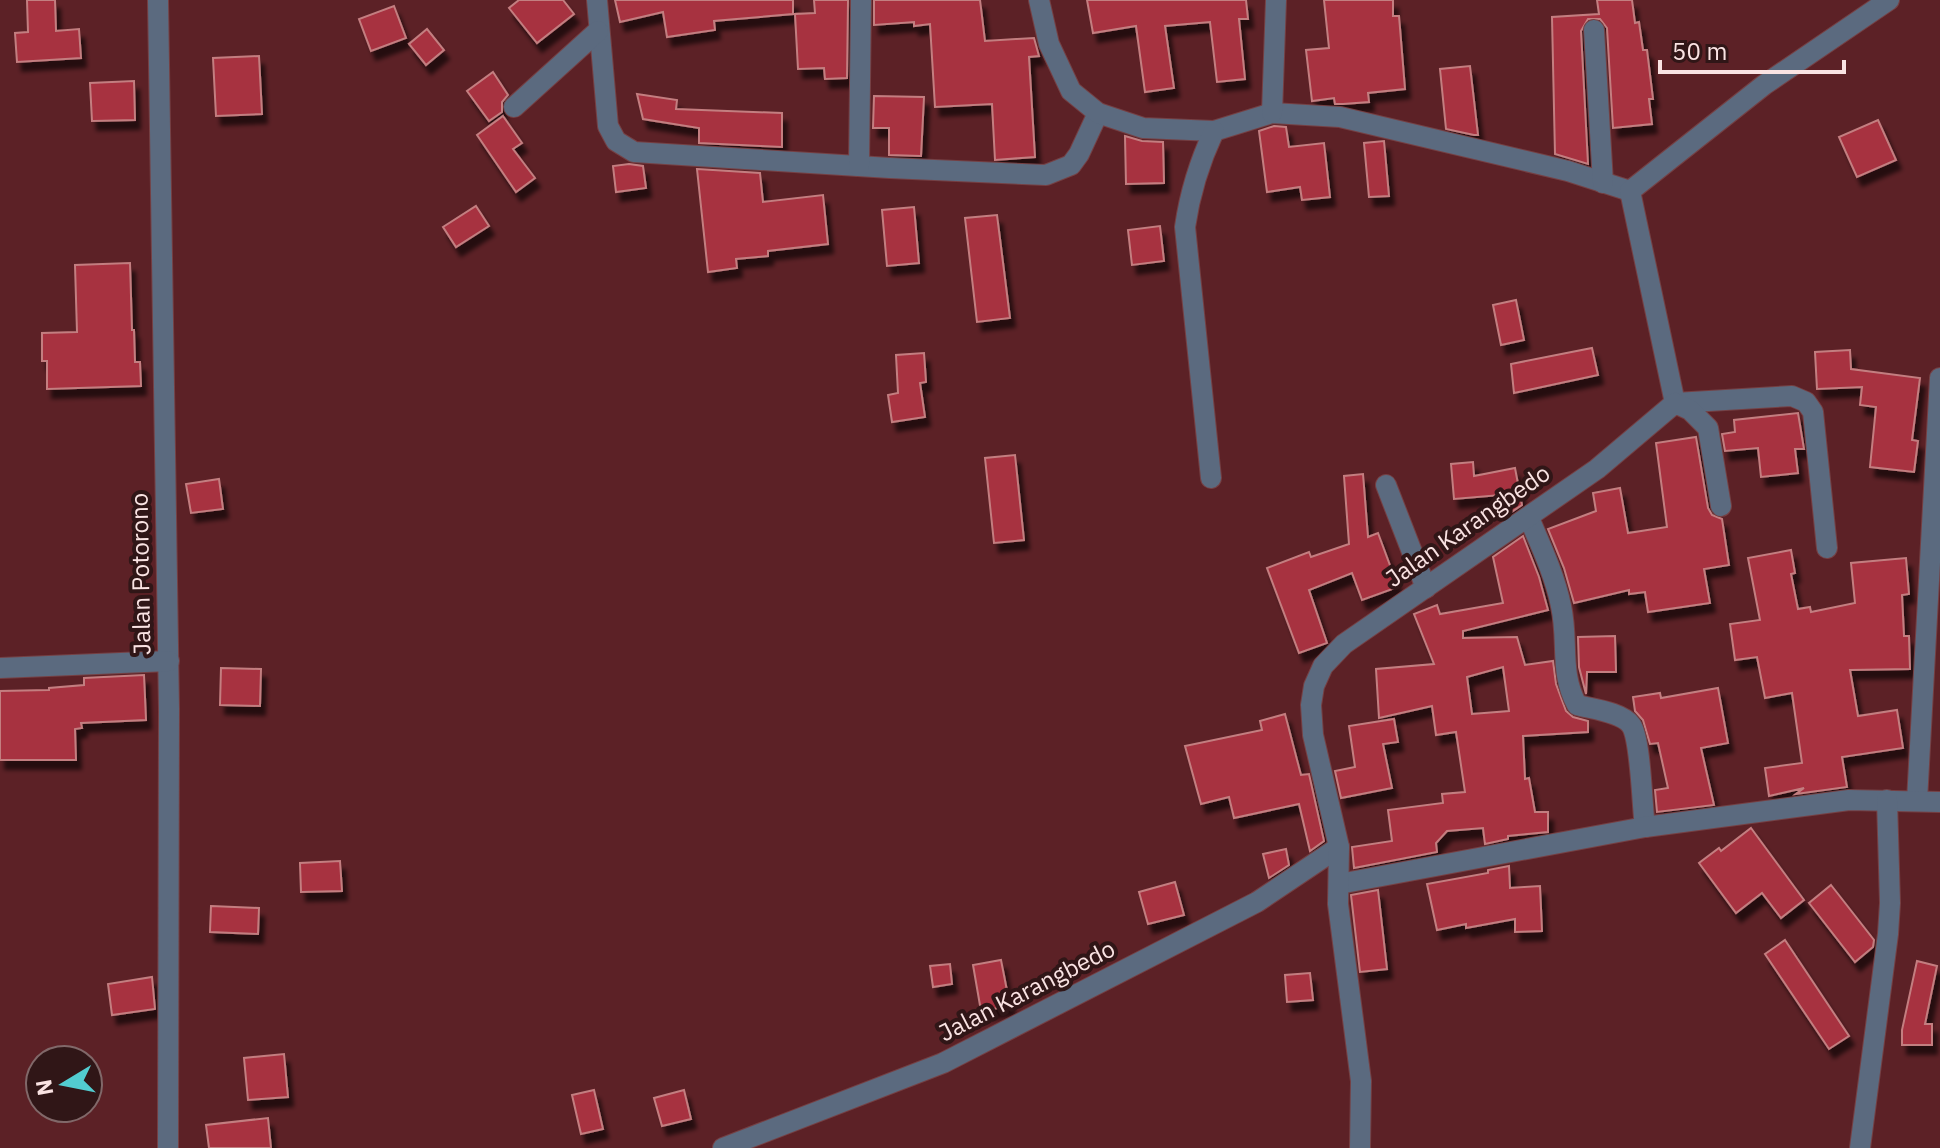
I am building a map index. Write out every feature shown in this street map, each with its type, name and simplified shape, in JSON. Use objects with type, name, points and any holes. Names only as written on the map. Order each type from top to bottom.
[{"type":"street","name":"Jalan Potorono","points":[[158,0],[169,661],[168,1148]]},
{"type":"street","points":[[597,0],[608,126],[616,141],[634,152],[1046,175],[1071,165],[1098,113]]},
{"type":"street","points":[[859,166],[861,0]]},
{"type":"street","points":[[1039,0],[1049,44],[1071,91],[1098,113],[1143,128],[1214,131],[1272,113],[1340,117],[1568,171],[1630,191]]},
{"type":"street","points":[[1272,113],[1276,0]]},
{"type":"street","points":[[1630,191],[1764,85],[1889,0]]},
{"type":"street","points":[[1594,30],[1603,183]]},
{"type":"street","points":[[514,107],[598,31]]},
{"type":"street","points":[[1211,478],[1185,227],[1189,197],[1199,162],[1214,131]]},
{"type":"street","points":[[1630,191],[1675,403]]},
{"type":"street","points":[[1917,801],[1940,378]]},
{"type":"street","points":[[1675,403],[1792,396],[1806,402],[1813,412],[1827,548]]},
{"type":"street","points":[[1675,403],[1690,410],[1708,428],[1721,506]]},
{"type":"street","name":"Jalan Karangbedo","points":[[1360,1148],[1361,1081],[1342,936],[1339,847],[1313,735],[1311,705],[1314,686],[1323,666],[1344,644],[1597,469],[1675,403]]},
{"type":"street","points":[[1386,485],[1426,588]]},
{"type":"street","points":[[1529,518],[1546,556],[1561,603],[1568,688],[1577,705],[1620,717],[1631,725],[1636,743],[1645,827]]},
{"type":"street","points":[[0,668],[169,661]]},
{"type":"street","points":[[1339,884],[1645,827],[1849,800],[1940,802]]},
{"type":"street","points":[[1860,1148],[1888,934],[1887,800]]},
{"type":"street","name":"Jalan Karangbedo","points":[[723,1148],[943,1063],[1257,902],[1339,847]]},
{"type":"building","points":[[27,0],[55,0],[56,31],[79,29],[81,58],[17,62],[15,33],[28,32]]},
{"type":"building","points":[[519,0],[563,0],[574,14],[537,43],[509,8]]},
{"type":"building","points":[[615,0],[793,0],[793,14],[714,21],[715,30],[667,37],[663,12],[620,22]]},
{"type":"building","points":[[814,0],[848,0],[847,78],[825,79],[824,68],[798,69],[795,14],[815,13]]},
{"type":"building","points":[[874,0],[980,0],[985,41],[1034,38],[1039,56],[1029,57],[1035,157],[995,160],[992,104],[935,107],[930,24],[874,25]]},
{"type":"building","points":[[1087,0],[1246,0],[1248,19],[1239,19],[1245,79],[1217,82],[1210,22],[1165,26],[1174,88],[1145,92],[1136,26],[1093,33]]},
{"type":"building","points":[[1324,0],[1393,0],[1393,16],[1399,16],[1405,89],[1368,93],[1369,102],[1335,104],[1334,98],[1312,101],[1306,50],[1329,48]]},
{"type":"building","points":[[1597,0],[1632,0],[1643,50],[1647,50],[1653,99],[1649,99],[1652,124],[1613,128],[1607,28],[1600,19],[1588,19],[1581,31],[1588,164],[1555,154],[1552,17],[1599,14]]},
{"type":"building","points":[[394,6],[406,38],[371,51],[359,19]]},
{"type":"building","points":[[427,29],[444,50],[426,65],[409,44]]},
{"type":"building","points":[[259,56],[262,114],[216,116],[213,58]]},
{"type":"building","points":[[1470,66],[1478,135],[1446,129],[1440,69]]},
{"type":"building","points":[[493,72],[508,95],[502,102],[502,112],[489,121],[467,91]]},
{"type":"building","points":[[134,81],[135,120],[92,121],[90,83]]},
{"type":"building","points":[[637,94],[677,100],[676,109],[782,113],[782,147],[699,143],[699,128],[643,119]]},
{"type":"building","points":[[874,96],[924,97],[921,156],[889,155],[889,128],[873,128]]},
{"type":"building","points":[[503,116],[522,143],[513,149],[535,178],[516,192],[477,135]]},
{"type":"building","points":[[1878,120],[1896,160],[1857,177],[1839,137]]},
{"type":"building","points":[[1274,126],[1286,127],[1289,147],[1324,143],[1330,197],[1302,200],[1300,187],[1267,192],[1259,131]]},
{"type":"building","points":[[1125,136],[1163,142],[1164,183],[1126,184]]},
{"type":"building","points":[[1384,141],[1389,196],[1369,197],[1364,143]]},
{"type":"building","points":[[613,166],[643,166],[646,188],[616,192]]},
{"type":"building","points":[[697,169],[760,173],[763,202],[823,195],[828,244],[768,251],[768,256],[736,259],[737,268],[708,272]]},
{"type":"building","points":[[476,206],[489,226],[456,247],[443,227]]},
{"type":"building","points":[[914,207],[919,263],[887,266],[882,210]]},
{"type":"building","points":[[997,215],[1010,318],[977,322],[965,218]]},
{"type":"building","points":[[1160,226],[1164,261],[1132,265],[1128,230]]},
{"type":"building","points":[[130,263],[132,330],[135,362],[140,362],[141,386],[47,389],[47,361],[42,361],[42,333],[77,332],[75,265]]},
{"type":"building","points":[[1516,300],[1524,340],[1501,345],[1493,305]]},
{"type":"building","points":[[1592,348],[1598,375],[1514,393],[1511,364]]},
{"type":"building","points":[[1850,350],[1851,369],[1920,378],[1912,440],[1918,441],[1914,472],[1870,467],[1876,407],[1860,405],[1862,387],[1817,389],[1815,352]]},
{"type":"building","points":[[924,353],[926,382],[920,383],[925,417],[892,422],[888,395],[898,393],[896,355]]},
{"type":"building","points":[[1798,413],[1804,449],[1795,449],[1798,473],[1761,477],[1758,448],[1725,451],[1722,434],[1735,432],[1734,420]]},
{"type":"building","points":[[1696,437],[1708,508],[1712,515],[1722,519],[1729,565],[1704,569],[1710,603],[1648,612],[1645,592],[1629,594],[1629,590],[1574,603],[1548,529],[1596,511],[1593,493],[1620,488],[1628,533],[1667,527],[1656,443]]},
{"type":"building","points":[[1015,455],[1024,540],[994,543],[985,458]]},
{"type":"building","points":[[1473,462],[1474,476],[1515,468],[1522,505],[1504,517],[1500,495],[1454,499],[1451,464]]},
{"type":"building","points":[[1363,474],[1368,537],[1378,533],[1398,587],[1362,600],[1352,573],[1309,590],[1327,643],[1299,653],[1267,568],[1309,552],[1311,557],[1349,544],[1344,476]]},
{"type":"building","points":[[219,479],[223,509],[191,513],[186,484]]},
{"type":"building","points":[[1523,536],[1548,610],[1463,631],[1463,638],[1517,637],[1525,665],[1553,661],[1556,684],[1566,711],[1573,717],[1588,721],[1588,732],[1523,736],[1525,779],[1529,778],[1535,812],[1548,812],[1548,832],[1508,836],[1508,839],[1485,844],[1483,828],[1447,831],[1436,843],[1437,852],[1354,868],[1352,847],[1392,841],[1388,810],[1443,803],[1442,794],[1465,792],[1456,732],[1436,735],[1432,706],[1379,718],[1376,669],[1434,664],[1414,614],[1437,605],[1440,614],[1503,603],[1493,557]],"holes":[[[1503,667],[1509,711],[1472,714],[1467,677]]]},
{"type":"building","points":[[1791,550],[1795,573],[1791,574],[1798,609],[1810,607],[1811,612],[1855,603],[1851,563],[1906,558],[1909,594],[1902,595],[1904,636],[1909,636],[1910,669],[1850,670],[1858,716],[1897,710],[1903,748],[1842,757],[1847,787],[1796,794],[1804,788],[1769,796],[1765,768],[1802,763],[1792,693],[1765,698],[1757,657],[1735,660],[1730,624],[1760,620],[1748,558]]},
{"type":"building","points":[[1615,636],[1616,672],[1587,672],[1586,694],[1579,667],[1578,637]]},
{"type":"building","points":[[221,668],[261,669],[260,706],[220,705]]},
{"type":"building","points":[[144,675],[146,720],[81,723],[82,728],[75,729],[76,760],[0,760],[0,691],[49,690],[84,685],[84,678]]},
{"type":"building","points":[[1718,688],[1728,743],[1701,748],[1714,805],[1657,812],[1655,790],[1668,788],[1658,743],[1650,744],[1643,720],[1635,711],[1633,697],[1660,693],[1661,698]]},
{"type":"building","points":[[1285,714],[1301,775],[1309,774],[1324,841],[1310,851],[1299,804],[1234,818],[1229,797],[1201,804],[1185,746],[1262,730],[1260,721]]},
{"type":"building","points":[[1394,719],[1398,742],[1383,744],[1392,788],[1341,798],[1335,771],[1355,767],[1349,726]]},
{"type":"building","points":[[1751,828],[1804,900],[1781,918],[1762,893],[1736,913],[1699,863]]},
{"type":"building","points":[[1286,849],[1289,865],[1269,878],[1263,854]]},
{"type":"building","points":[[340,861],[342,891],[301,892],[300,863]]},
{"type":"building","points":[[1509,866],[1510,888],[1540,886],[1542,931],[1515,932],[1515,919],[1437,930],[1427,884]]},
{"type":"building","points":[[1175,882],[1184,915],[1148,924],[1139,892]]},
{"type":"building","points":[[1831,885],[1874,940],[1873,947],[1855,962],[1809,903]]},
{"type":"building","points":[[1378,890],[1387,969],[1360,972],[1351,895]]},
{"type":"building","points":[[211,906],[259,908],[258,934],[210,932]]},
{"type":"building","points":[[1785,940],[1849,1036],[1829,1049],[1765,954]]},
{"type":"building","points":[[1001,960],[1010,1006],[981,1011],[973,965]]},
{"type":"building","points":[[1917,961],[1937,966],[1925,1024],[1932,1024],[1932,1045],[1902,1045],[1902,1030]]},
{"type":"building","points":[[950,964],[952,984],[933,987],[930,966]]},
{"type":"building","points":[[1310,973],[1313,1000],[1287,1002],[1285,975]]},
{"type":"building","points":[[152,977],[155,1009],[112,1015],[108,984]]},
{"type":"building","points":[[284,1054],[288,1097],[248,1100],[244,1058]]},
{"type":"building","points":[[594,1090],[603,1129],[581,1134],[572,1095]]},
{"type":"building","points":[[684,1090],[691,1119],[662,1126],[654,1098]]},
{"type":"building","points":[[268,1118],[271,1148],[209,1148],[206,1125]]}]
